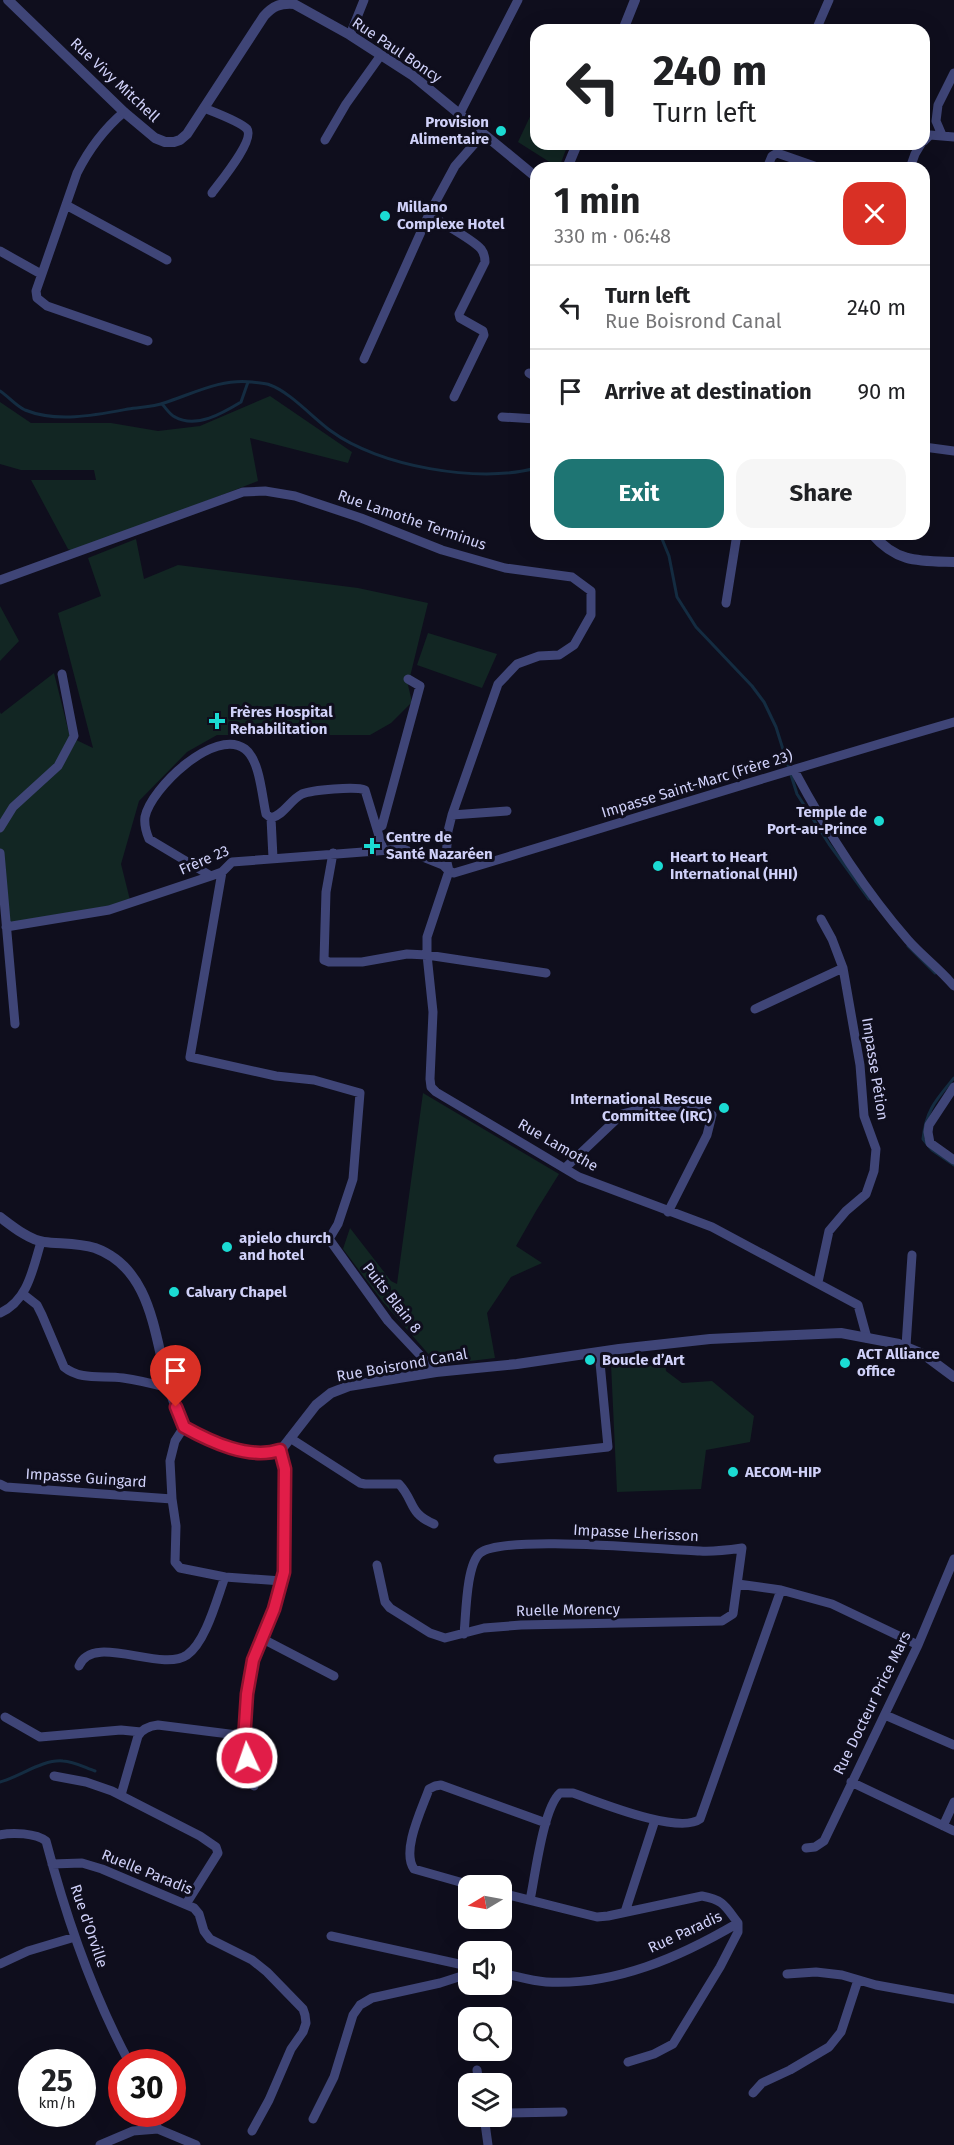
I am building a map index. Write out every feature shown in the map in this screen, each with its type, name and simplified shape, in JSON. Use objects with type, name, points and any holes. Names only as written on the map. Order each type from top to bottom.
[{"type":"street","name":"Rue Vivy Mitchell","points":[[8,0],[124,112],[155,138],[165,142],[180,140],[187,134],[222,80]]},
{"type":"street","points":[[351,35],[364,0]]},
{"type":"street","points":[[460,113],[518,0]]},
{"type":"street","points":[[625,24],[635,0]]},
{"type":"street","points":[[819,24],[829,0]]},
{"type":"street","name":"Rue Paul Boncy","points":[[222,80],[264,16],[273,7],[286,2],[294,4],[351,35],[412,75],[530,172]]},
{"type":"street","points":[[325,140],[346,104],[381,55]]},
{"type":"street","points":[[942,135],[936,121],[938,105],[954,74]]},
{"type":"street","points":[[204,108],[244,127],[248,135],[248,140],[212,193]]},
{"type":"street","points":[[124,112],[112,122],[86,156],[77,173],[36,291],[41,303],[148,341]]},
{"type":"street","points":[[364,359],[429,214],[455,166],[483,134]]},
{"type":"street","points":[[930,135],[954,137]]},
{"type":"street","points":[[769,162],[777,153],[803,162]]},
{"type":"street","points":[[66,205],[167,260]]},
{"type":"street","points":[[429,214],[476,244],[485,256],[485,262],[459,314],[460,318],[483,331],[484,335],[454,397]]},
{"type":"street","points":[[0,251],[41,274]]},
{"type":"street","points":[[502,417],[530,419]]},
{"type":"street","points":[[930,448],[954,451]]},
{"type":"street","name":"Rue Lamothe Terminus","points":[[0,580],[243,492],[265,491],[306,500],[361,518],[442,550],[505,568],[572,578],[591,591],[591,615],[574,645],[559,655],[538,656],[517,664],[498,684],[452,815],[446,858],[449,871]]},
{"type":"street","points":[[726,603],[736,540]]},
{"type":"street","points":[[879,540],[892,552],[905,559],[954,562]]},
{"type":"street","points":[[0,828],[13,807],[58,766],[75,736],[62,674]]},
{"type":"street","points":[[377,827],[382,826],[420,686],[408,679]]},
{"type":"street","name":"Impasse Saint-Marc (Frère 23)","points":[[449,871],[454,873],[954,722]]},
{"type":"street","points":[[212,876],[149,839],[145,818],[151,801],[165,782],[214,747],[232,745],[245,749],[256,763],[266,814],[272,818],[277,817],[301,795],[309,792],[361,788],[365,790],[383,849]]},
{"type":"street","points":[[794,770],[823,823],[882,909],[916,949],[954,986]]},
{"type":"street","points":[[452,815],[507,811]]},
{"type":"street","points":[[272,818],[273,858]]},
{"type":"street","name":"Frère 23","points":[[6,927],[109,910],[212,876],[222,872],[232,862],[402,849],[443,865],[449,871]]},
{"type":"street","points":[[0,853],[15,1024]]},
{"type":"street","points":[[333,854],[326,892],[324,960],[362,962],[407,954],[427,955],[546,973]]},
{"type":"street","name":"Rue Lamothe","points":[[449,871],[427,937],[433,1012],[431,1087],[579,1177],[712,1227],[858,1305],[864,1320],[867,1338]]},
{"type":"street","name":"Puits Blain 8","points":[[222,872],[190,1057],[276,1076],[314,1080],[360,1093],[353,1179],[338,1224],[329,1239],[388,1321],[436,1372]]},
{"type":"street","name":"Impasse Pétion","points":[[818,1282],[829,1231],[846,1211],[866,1194],[874,1171],[876,1149],[864,1116],[860,1065],[843,968],[832,939],[821,919]]},
{"type":"street","points":[[755,1009],[843,968]]},
{"type":"street","points":[[954,1087],[929,1125],[928,1132],[930,1143],[954,1160]]},
{"type":"street","points":[[565,1168],[622,1114],[649,1107],[699,1110],[712,1115],[707,1136],[668,1212]]},
{"type":"street","points":[[0,1217],[41,1242],[95,1248],[120,1262],[131,1274],[146,1301],[156,1331],[169,1388],[184,1427],[217,1444],[242,1450],[269,1454],[280,1450],[285,1469],[282,1581],[274,1609],[253,1660],[247,1694],[245,1736],[249,1776],[254,1786]]},
{"type":"street","points":[[0,1313],[10,1309],[23,1294],[41,1242]]},
{"type":"street","points":[[906,1346],[912,1255]]},
{"type":"street","points":[[23,1294],[37,1305],[64,1367],[69,1371],[79,1376],[120,1377],[169,1388]]},
{"type":"street","name":"Rue Boisrond Canal","points":[[280,1450],[316,1405],[331,1393],[349,1386],[436,1372],[710,1339],[817,1333],[867,1338],[906,1346],[922,1354],[954,1377]]},
{"type":"street","points":[[498,1459],[608,1447],[600,1352]]},
{"type":"street","points":[[184,1427],[175,1441],[170,1461],[176,1526],[175,1562],[180,1568],[225,1577],[282,1581]]},
{"type":"street","points":[[290,1438],[360,1483],[399,1484],[416,1514],[434,1524]]},
{"type":"street","name":"Impasse Guingard","points":[[0,1484],[6,1487],[172,1499]]},
{"type":"street","name":"Impasse Lherisson","points":[[464,1634],[471,1572],[477,1557],[491,1548],[530,1543],[704,1552],[742,1548]]},
{"type":"street","name":"Ruelle Morency","points":[[377,1565],[385,1602],[390,1608],[402,1617],[446,1638],[484,1628],[521,1625],[722,1621],[733,1614],[742,1548]]},
{"type":"street","name":"Rue Docteur Price Mars","points":[[806,1848],[815,1847],[824,1841],[918,1645],[954,1559]]},
{"type":"street","points":[[79,1666],[82,1660],[92,1653],[108,1652],[174,1660],[186,1655],[195,1647],[202,1634],[225,1577]]},
{"type":"street","points":[[738,1584],[781,1590],[832,1604],[918,1645]]},
{"type":"street","points":[[530,1900],[546,1823],[557,1796],[565,1792],[655,1821],[687,1824],[700,1819],[781,1590]]},
{"type":"street","points":[[261,1638],[334,1676]]},
{"type":"street","points":[[885,1715],[954,1745]]},
{"type":"street","points":[[5,1717],[40,1737],[121,1730],[141,1732]]},
{"type":"street","points":[[121,1795],[141,1732],[148,1727],[158,1725],[245,1736]]},
{"type":"street","points":[[54,1776],[86,1782],[121,1795],[200,1836],[218,1849],[186,1904]]},
{"type":"street","points":[[851,1782],[954,1831]]},
{"type":"street","points":[[458,1881],[414,1869],[409,1862],[408,1851],[429,1789],[432,1787],[441,1785],[546,1823]]},
{"type":"street","points":[[943,1826],[954,1802]]},
{"type":"street","points":[[625,1912],[655,1821]]},
{"type":"street","name":"Rue d'Orville","points":[[0,1835],[8,1833],[44,1839],[75,1937],[99,1998],[123,2049]]},
{"type":"street","name":"Ruelle Paradis","points":[[52,1864],[82,1863],[186,1904],[197,1911],[210,1939],[259,1966],[303,2009],[306,2024],[303,2032],[291,2049],[269,2100],[252,2131]]},
{"type":"street","name":"Rue Paradis","points":[[512,1896],[597,1917],[702,1896],[717,1898],[738,1923],[684,1951],[624,1974],[576,1982],[544,1982],[512,1975]]},
{"type":"street","points":[[628,2062],[654,2054],[673,2044],[720,1967],[738,1932],[738,1923]]},
{"type":"street","points":[[331,1936],[458,1964]]},
{"type":"street","points":[[0,1964],[28,1951],[75,1937]]},
{"type":"street","points":[[788,1974],[816,1972],[842,1975],[876,1985],[954,1999]]},
{"type":"street","points":[[313,2119],[334,2078],[342,2056],[349,2024],[360,2005],[372,1998],[458,1977]]},
{"type":"street","points":[[753,2093],[762,2083],[790,2070],[829,2047],[841,2032],[858,1980]]},
{"type":"street","points":[[512,2113],[563,2112]]},
{"type":"street","points":[[486,2127],[488,2145]]},
{"type":"street","points":[[100,2145],[134,2131],[158,2129],[196,2145]]},
{"type":"green space","points":[[530,117],[530,150],[518,142]]},
{"type":"green space","points":[[531,150],[566,150],[561,162],[550,162]]},
{"type":"green space","points":[[270,396],[352,452],[348,463],[250,438],[258,481],[75,552],[68,549],[31,480],[96,480],[94,470],[21,470],[0,464],[0,402],[31,423],[111,423],[158,431],[200,426]]},
{"type":"green space","points":[[136,539],[144,579],[178,565],[358,588],[428,603],[408,685],[412,702],[391,723],[370,735],[217,735],[187,752],[139,801],[121,864],[130,900],[108,906],[8,923],[0,876],[0,712],[1,714],[54,673],[70,737],[93,748],[58,613],[101,596],[88,558]]},
{"type":"green space","points":[[0,606],[19,641],[0,661]]},
{"type":"green space","points":[[428,633],[497,654],[482,688],[417,665]]},
{"type":"green space","points":[[423,1093],[559,1174],[516,1246],[542,1263],[511,1277],[487,1313],[495,1358],[438,1365],[383,1302],[343,1249],[350,1228],[391,1281],[397,1284]]},
{"type":"green space","points":[[665,1356],[666,1371],[682,1383],[712,1381],[754,1416],[750,1442],[706,1450],[701,1489],[617,1492],[611,1364]]},
{"type":"waterway","points":[[0,391],[25,410],[50,416],[76,417],[164,403],[230,382],[263,383],[278,388],[331,431],[375,454],[430,469],[458,473],[487,474],[530,469]]},
{"type":"waterway","points":[[162,404],[175,417],[183,420],[209,418],[241,402],[248,382]]},
{"type":"waterway","points":[[662,540],[669,556],[677,597],[696,627],[752,686],[764,702],[776,727],[797,794],[829,844],[869,899]]},
{"type":"waterway","points":[[908,946],[935,973]]},
{"type":"waterway","points":[[954,1078],[929,1113],[923,1139],[932,1150],[954,1165]]},
{"type":"waterway","points":[[0,1782],[39,1765],[55,1761],[71,1762],[95,1771]]},
{"type":"place","name":"Provision Alimentaire","points":[[501,131]]},
{"type":"place","name":"Millano Complexe Hotel","points":[[385,216]]},
{"type":"place","name":"Frères Hospital Rehabilitation","points":[[217,721]]},
{"type":"place","name":"Temple de Port-au-Prince","points":[[879,821]]},
{"type":"place","name":"Centre de Santé Nazaréen","points":[[372,846]]},
{"type":"place","name":"Heart to Heart International (HHI)","points":[[658,866]]},
{"type":"place","name":"International Rescue Committee (IRC)","points":[[724,1108]]},
{"type":"place","name":"apielo church and hotel","points":[[227,1247]]},
{"type":"place","name":"Calvary Chapel","points":[[174,1292]]},
{"type":"place","name":"Boucle d’Art","points":[[590,1360]]},
{"type":"place","name":"ACT Alliance office","points":[[845,1363]]},
{"type":"place","name":"AECOM-HIP","points":[[733,1472]]},
{"type":"route","points":[[176,1407],[184,1427],[217,1444],[269,1454],[280,1450],[285,1469],[284,1572],[274,1609],[253,1660],[247,1694],[244,1740],[247,1758]]}]
